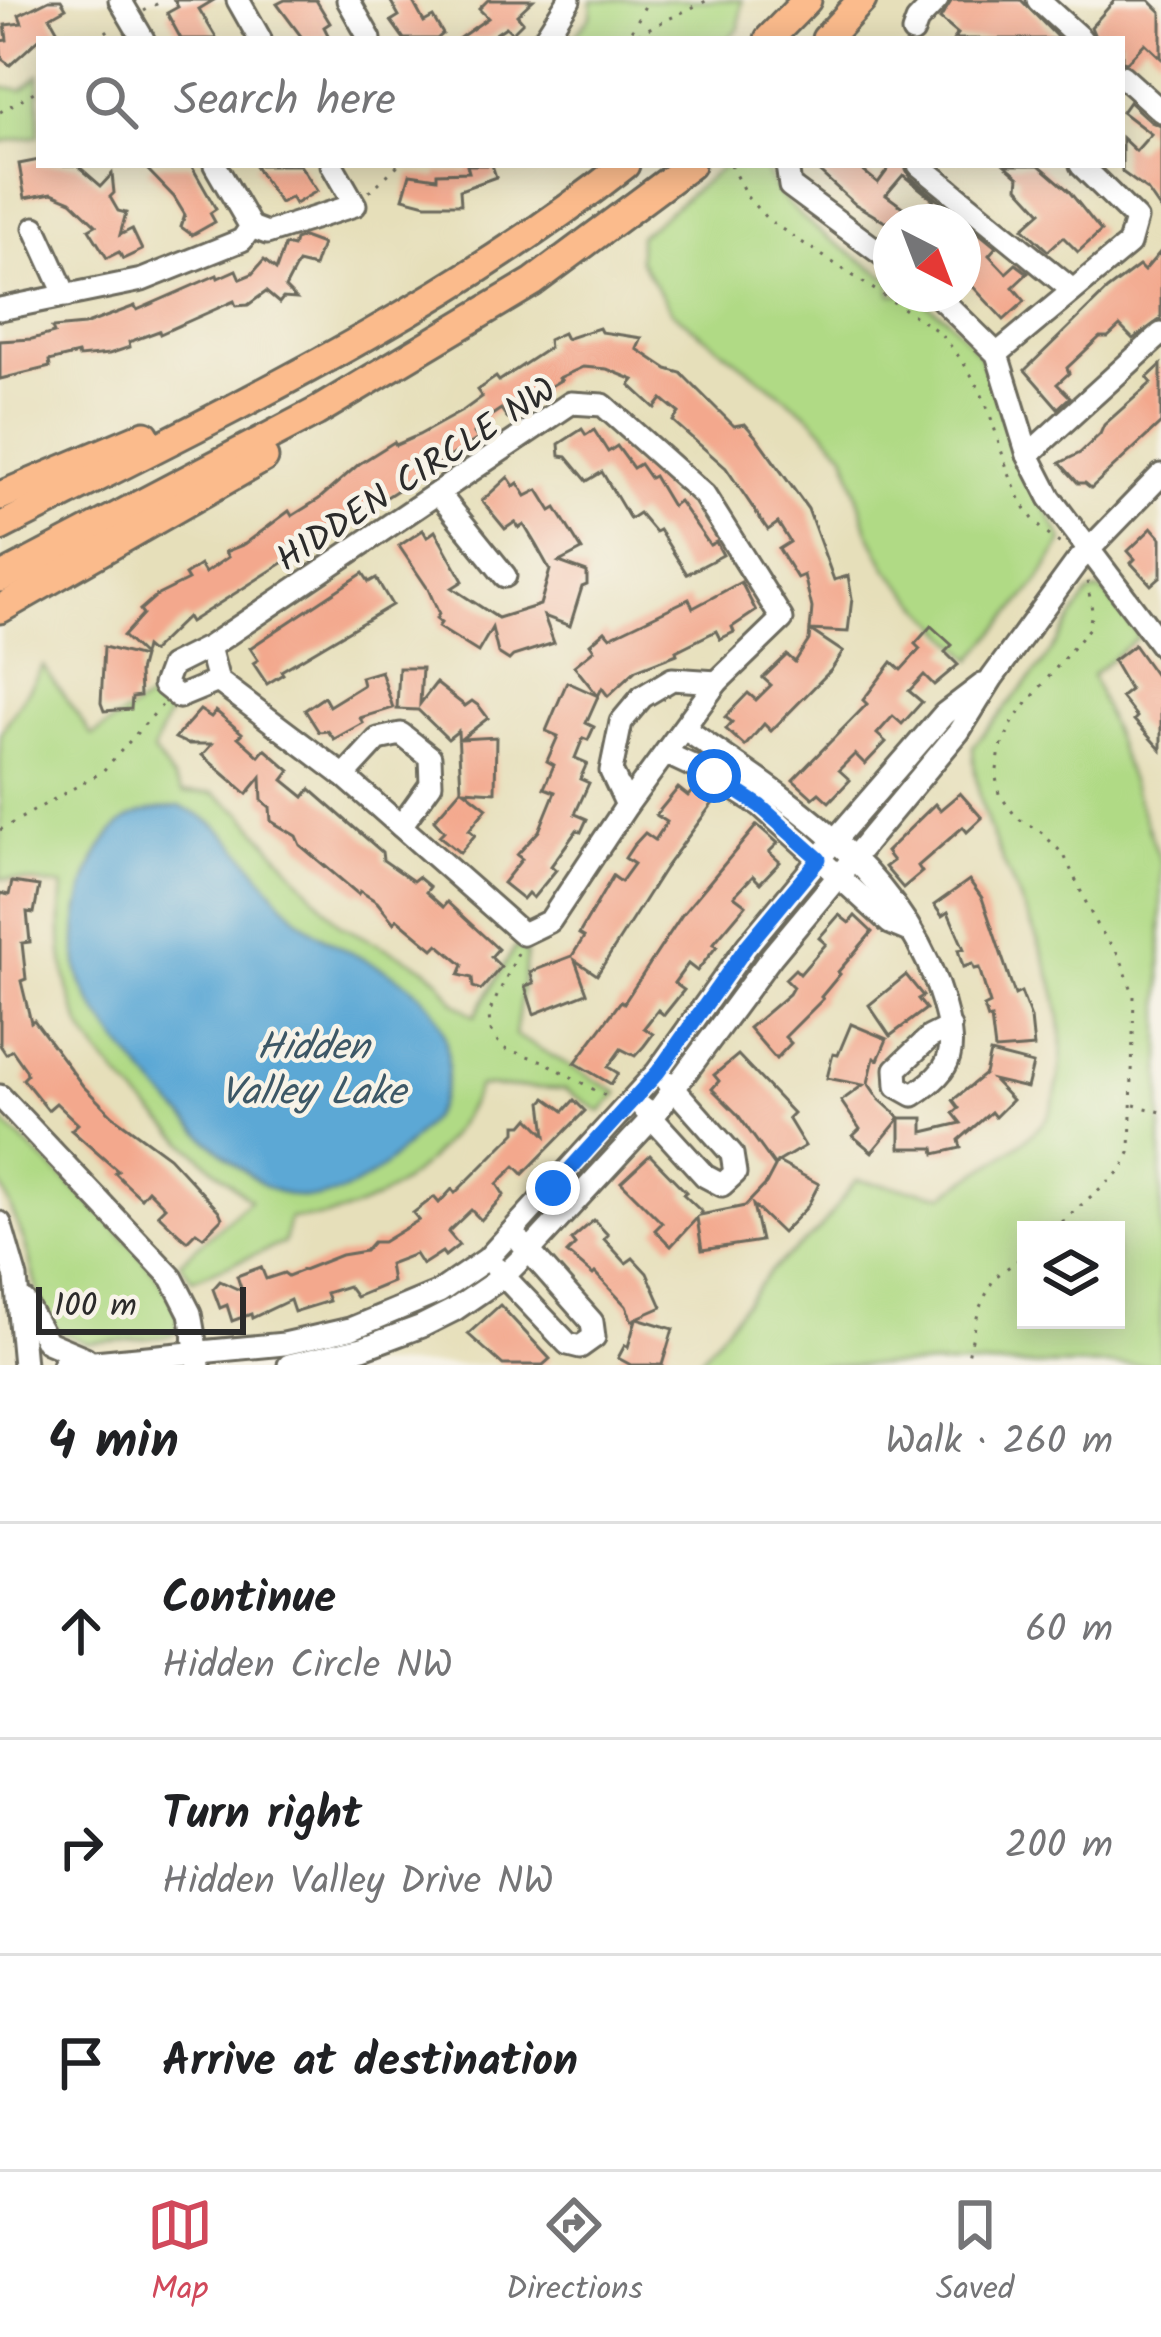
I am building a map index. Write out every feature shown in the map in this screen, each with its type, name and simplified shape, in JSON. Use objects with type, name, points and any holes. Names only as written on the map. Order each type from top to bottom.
[{"type":"main road","points":[[772,36],[807,0]]},
{"type":"main road","points":[[829,36],[862,0]]},
{"type":"main road","points":[[0,527],[441,295],[566,212],[621,168]]},
{"type":"main road","points":[[0,578],[316,412],[533,282],[687,168]]},
{"type":"main road","points":[[0,609],[278,450],[316,412]]},
{"type":"main road","points":[[0,496],[142,435],[191,429]]},
{"type":"street","points":[[238,0],[258,36]]},
{"type":"street","points":[[348,0],[368,36]]},
{"type":"street","points":[[546,36],[569,0]]},
{"type":"street","points":[[913,36],[917,21],[937,0]]},
{"type":"street","points":[[1038,0],[1078,36]]},
{"type":"street","points":[[125,9],[141,36]]},
{"type":"street","points":[[1125,79],[1161,111]]},
{"type":"street","points":[[217,168],[250,227],[268,233],[355,205],[334,168]]},
{"type":"street","points":[[787,168],[790,186],[873,248]]},
{"type":"street","points":[[923,168],[1071,289]]},
{"type":"street","points":[[997,354],[1129,244],[1136,219],[1084,168]]},
{"type":"street","points":[[0,308],[142,280],[242,240],[250,227]]},
{"type":"street","points":[[34,228],[66,296]]},
{"type":"street","points":[[958,312],[997,354],[1028,455],[1083,555],[1160,640]]},
{"type":"street","points":[[1028,455],[1161,334]]},
{"type":"street","name":"HIDDEN CIRCLE NW","points":[[171,694],[164,685],[171,666],[209,647],[571,403],[603,405],[704,495],[782,619],[717,682],[550,921],[523,934]]},
{"type":"street","points":[[289,1365],[363,1348],[422,1326],[504,1276],[529,1251],[676,1089],[772,956],[959,731],[1083,555],[1161,475]]},
{"type":"street","points":[[438,493],[505,576]]},
{"type":"street","points":[[209,647],[218,681],[344,776],[523,934]]},
{"type":"street","points":[[63,1365],[199,1357],[350,1330],[439,1292],[487,1259],[625,1100],[658,1072],[747,946],[944,714],[992,678]]},
{"type":"street","points":[[627,806],[611,771],[621,722],[642,698],[672,679],[717,682]]},
{"type":"street","points":[[171,694],[178,697],[218,681]]},
{"type":"street","points":[[685,729],[772,787],[854,857],[902,912],[939,990],[950,1027]]},
{"type":"street","points":[[344,776],[378,739],[401,734],[430,758],[431,784],[401,826]]},
{"type":"street","points":[[667,754],[714,776],[760,806],[890,923],[909,932]]},
{"type":"street","points":[[625,1100],[653,1117],[705,1176],[722,1185],[735,1173],[732,1154],[658,1072]]},
{"type":"street","points":[[0,1096],[172,1278],[190,1313],[199,1357]]},
{"type":"street","points":[[0,1222],[30,1317],[47,1342],[96,1361]]},
{"type":"street","points":[[487,1259],[568,1344],[580,1347],[594,1337],[592,1322],[512,1232]]},
{"type":"street","points":[[16,1278],[24,1365]]},
{"type":"path","points":[[99,36],[125,9],[164,0]]},
{"type":"path","points":[[627,36],[648,0]]},
{"type":"path","points":[[634,36],[707,0]]},
{"type":"path","points":[[0,112],[36,91]]},
{"type":"path","points":[[355,205],[395,168]]},
{"type":"path","points":[[732,168],[748,198],[768,220],[939,332],[971,371],[1021,507],[1042,532],[1083,555],[1090,587],[1088,628],[1015,718],[1000,749],[996,777],[999,794],[1017,818],[1041,832],[1064,855],[1096,924],[1120,957],[1134,995],[1130,1153],[1122,1168],[1063,1221]]},
{"type":"path","points":[[0,830],[102,772],[171,694]]},
{"type":"path","points":[[523,934],[489,1013],[490,1030],[502,1048],[543,1061],[625,1100]]},
{"type":"path","points":[[1132,1104],[1161,1112]]},
{"type":"path","points":[[965,1365],[979,1309],[994,1278],[1017,1261]]},
{"type":"green space","points":[[592,0],[742,0],[739,28],[731,36],[574,36],[591,16]]},
{"type":"green space","points":[[36,78],[36,136],[0,142],[0,86],[22,90]]},
{"type":"green space","points":[[721,168],[767,168],[782,197],[798,213],[873,268],[873,312],[939,312],[979,354],[1023,467],[1063,541],[1039,581],[972,660],[888,570],[868,531],[845,453],[809,415],[672,312],[639,259],[639,236]]},
{"type":"green space","points":[[1098,590],[1139,636],[1092,675],[1161,863],[1161,1365],[696,1365],[770,1271],[820,1229],[856,1180],[944,1195],[1020,1143],[1048,1115],[1058,1082],[1062,1037],[1056,994],[991,831],[978,789],[973,746],[1042,665],[1088,594]]},
{"type":"green space","points":[[43,666],[92,736],[157,694],[172,706],[153,751],[183,793],[213,793],[242,813],[340,925],[425,968],[454,1002],[475,1016],[515,947],[527,953],[515,1035],[618,1093],[601,1112],[565,1089],[479,1086],[448,1139],[403,1182],[350,1210],[290,1218],[284,1243],[192,1280],[180,1262],[250,1200],[157,1116],[110,1067],[80,1024],[65,973],[63,886],[0,878],[0,734]]},
{"type":"green space","points":[[0,1119],[107,1220],[161,1282],[176,1308],[178,1330],[171,1336],[87,1343],[58,1331],[44,1316],[25,1243],[0,1182]]},
{"type":"water","name":"Hidden Valley Lake","points":[[179,806],[200,815],[232,841],[302,922],[396,976],[433,1009],[444,1033],[448,1064],[441,1099],[428,1122],[401,1150],[355,1186],[307,1198],[274,1190],[252,1177],[195,1128],[135,1063],[110,1031],[80,978],[78,916],[100,850],[126,820]]},
{"type":"building","points":[[49,0],[61,0],[66,8],[50,17],[59,33],[36,36],[36,42],[10,65],[2,59],[0,41],[7,40],[5,25],[22,23],[19,15]]},
{"type":"building","points":[[174,0],[214,0],[199,9],[215,36],[179,36],[167,13],[178,7]]},
{"type":"building","points":[[316,0],[330,23],[324,27],[328,36],[301,36],[277,4]]},
{"type":"building","points":[[390,0],[412,0],[424,22],[433,17],[443,34],[402,36],[391,21],[399,16]]},
{"type":"building","points":[[488,0],[533,0],[517,15],[523,22],[512,33],[506,27],[492,36],[462,36],[488,18],[479,9]]},
{"type":"building","points":[[952,0],[1021,0],[1056,36],[956,36],[940,19]]},
{"type":"building","points":[[1115,0],[1149,0],[1161,12],[1161,58],[1145,43],[1125,62],[1125,36],[1095,36],[1091,27]]},
{"type":"building","points":[[1129,102],[1161,126],[1161,210],[1147,190],[1122,172],[1125,141],[1136,151],[1151,134],[1125,114]]},
{"type":"building","points":[[36,161],[36,168],[80,168],[101,186],[112,174],[114,193],[110,197],[118,211],[126,213],[120,235],[132,229],[142,250],[123,259],[119,252],[107,258],[89,229],[96,225],[71,201],[52,193],[25,198],[19,164]]},
{"type":"building","points":[[193,168],[216,209],[210,213],[215,222],[192,235],[181,227],[185,215],[147,169]]},
{"type":"building","points":[[256,168],[302,168],[317,191],[295,204],[291,197],[280,203]]},
{"type":"building","points":[[468,168],[493,168],[496,177],[460,190],[461,204],[426,204],[403,198],[410,174],[437,178],[437,173],[469,172]]},
{"type":"building","points":[[815,168],[860,168],[878,183],[889,168],[906,168],[943,204],[931,204],[934,200],[903,175],[886,195],[898,204],[873,204],[873,215]]},
{"type":"building","points":[[1008,168],[1042,168],[1068,190],[1101,231],[1078,252],[1063,237],[1048,251],[1023,228],[1041,212],[1018,187],[1019,177]]},
{"type":"building","points":[[981,235],[996,247],[989,255],[1006,273],[1016,264],[1028,273],[1013,287],[1025,301],[1004,320],[981,295]]},
{"type":"building","points":[[303,237],[322,244],[314,267],[298,263],[285,288],[296,299],[283,298],[279,303],[266,292],[248,305],[236,306],[234,301],[109,354],[78,354],[49,361],[50,367],[0,379],[0,341],[32,339],[54,333],[52,328],[84,325],[135,306],[137,310],[236,270],[240,279],[264,260],[276,270],[285,245],[293,247]]},
{"type":"building","points":[[1161,251],[1161,319],[1133,339],[1120,326],[1108,337],[1100,337],[1057,384],[1070,397],[1058,408],[1025,370],[1107,290],[1139,266],[1144,271]]},
{"type":"building","points":[[599,328],[642,338],[637,349],[681,373],[734,426],[745,424],[757,438],[808,509],[834,580],[848,576],[852,598],[848,632],[810,630],[812,608],[804,575],[797,578],[779,549],[790,542],[778,523],[768,530],[726,468],[673,421],[679,413],[662,399],[655,408],[630,385],[634,380],[607,369],[583,367],[559,378],[532,397],[535,402],[508,419],[501,409],[474,433],[478,439],[190,622],[187,617],[151,652],[145,647],[143,655],[123,636],[143,614],[140,610],[188,580],[185,575],[200,565],[205,573],[228,557],[225,552],[245,544],[289,511],[292,516],[319,499],[359,464],[464,410],[482,397],[477,390],[549,348],[548,340]]},
{"type":"building","points":[[1161,365],[1161,423],[1091,488],[1078,483],[1060,463],[1080,453],[1100,434],[1151,383],[1147,378]]},
{"type":"building","points":[[582,429],[586,435],[594,430],[608,452],[617,446],[633,468],[640,464],[650,478],[654,476],[672,506],[679,501],[710,545],[716,542],[723,555],[687,574],[659,530],[655,532],[639,513],[630,519],[602,472],[587,481],[567,457],[560,456],[559,444]]},
{"type":"building","points":[[508,477],[526,496],[538,490],[551,511],[556,508],[582,550],[559,562],[587,572],[587,585],[582,587],[570,626],[544,616],[554,643],[509,660],[498,653],[492,628],[478,652],[438,627],[439,614],[428,589],[399,546],[423,530],[427,537],[435,531],[463,581],[452,588],[498,618],[540,605],[550,570],[524,525],[519,528],[515,522],[505,529],[482,501]]},
{"type":"building","points":[[1152,528],[1161,538],[1161,576],[1151,585],[1131,563],[1135,559],[1128,551]]},
{"type":"building","points":[[363,573],[369,582],[376,578],[392,605],[267,684],[253,663],[258,660],[250,648]]},
{"type":"building","points":[[741,582],[756,611],[732,627],[734,632],[720,639],[716,631],[636,670],[608,696],[602,688],[598,696],[574,666],[594,650],[590,644],[605,631],[610,637],[689,599],[693,608]]},
{"type":"building","points":[[931,626],[952,645],[945,652],[958,665],[934,685],[924,675],[909,691],[922,702],[902,724],[893,716],[877,734],[886,742],[865,764],[855,754],[839,770],[850,780],[829,802],[819,793],[813,798],[793,780],[867,704],[863,700],[892,662],[901,670],[920,649],[915,644]]},
{"type":"building","points":[[810,630],[843,652],[771,731],[764,724],[745,746],[726,729],[732,722],[725,717],[748,693],[756,700],[771,685],[763,678],[787,655],[795,662]]},
{"type":"building","points":[[1134,645],[1161,683],[1161,750],[1121,697],[1130,690],[1113,661]]},
{"type":"building","points":[[104,647],[143,657],[140,696],[132,697],[131,709],[104,711]]},
{"type":"building","points":[[399,668],[422,668],[420,704],[436,683],[465,706],[472,701],[479,706],[488,718],[461,739],[496,737],[495,792],[464,790],[487,808],[469,830],[475,835],[460,853],[439,836],[444,831],[434,820],[461,789],[458,731],[448,739],[418,710],[397,709]]},
{"type":"building","points":[[381,671],[393,708],[360,718],[363,723],[334,739],[328,731],[319,732],[305,710],[324,697],[329,706],[363,685],[361,677]]},
{"type":"building","points":[[567,682],[598,696],[586,723],[594,727],[588,740],[583,738],[575,758],[587,763],[580,779],[589,783],[575,814],[587,819],[551,866],[556,870],[533,898],[528,893],[523,899],[503,883],[522,859],[517,855],[539,831],[555,792],[544,788],[554,765],[547,761],[558,736],[546,731]]},
{"type":"building","points":[[200,710],[211,717],[216,711],[259,756],[265,749],[290,771],[283,780],[304,797],[310,789],[382,852],[383,860],[413,881],[418,877],[430,887],[426,892],[443,907],[447,902],[498,949],[491,957],[501,967],[481,990],[473,987],[472,978],[459,975],[463,965],[438,944],[433,949],[397,919],[394,923],[377,902],[358,894],[300,845],[296,836],[271,821],[270,807],[262,801],[261,777],[247,794],[202,755],[212,744],[188,744],[175,738]]},
{"type":"building","points":[[678,788],[688,796],[694,789],[713,803],[597,975],[575,960],[587,993],[534,1014],[525,986],[534,983],[530,972],[572,956],[584,937],[579,934],[613,876],[621,882],[634,864],[625,858],[633,846],[645,833],[655,840],[667,822],[656,815]]},
{"type":"building","points":[[960,793],[982,818],[967,832],[963,827],[918,866],[922,872],[903,888],[885,867],[893,861],[886,852],[935,804],[940,810]]},
{"type":"building","points":[[757,825],[778,843],[769,852],[780,862],[760,883],[753,876],[734,896],[746,905],[697,971],[688,964],[674,983],[684,990],[664,1015],[658,1010],[644,1028],[653,1034],[644,1046],[635,1056],[621,1049],[608,1067],[618,1073],[611,1084],[575,1063],[624,1003],[682,915]]},
{"type":"building","points":[[969,880],[982,898],[1015,995],[1021,992],[1031,1018],[1034,1047],[995,1050],[991,1018],[984,1007],[990,1004],[979,968],[963,967],[958,950],[964,949],[948,912],[942,916],[934,905]]},
{"type":"building","points":[[12,882],[39,886],[34,913],[27,912],[30,942],[22,943],[26,979],[21,981],[31,1022],[83,1086],[113,1116],[169,1157],[219,1211],[222,1218],[203,1237],[196,1232],[187,1241],[158,1214],[165,1207],[148,1190],[141,1198],[126,1184],[115,1173],[118,1171],[71,1130],[78,1124],[56,1103],[48,1110],[23,1079],[26,1070],[12,1050],[6,1054],[0,1045],[0,893],[9,895]]},
{"type":"building","points":[[839,915],[849,923],[855,916],[872,932],[838,972],[823,999],[785,1037],[791,1043],[776,1059],[749,1028],[789,994],[793,987],[785,979],[795,969],[800,974],[826,944],[819,938]]},
{"type":"building","points":[[906,975],[923,996],[918,999],[926,1009],[890,1036],[869,1005]]},
{"type":"building","points":[[851,1024],[887,1039],[878,1060],[874,1058],[868,1083],[900,1118],[872,1152],[853,1136],[860,1129],[841,1101],[863,1085],[827,1078],[833,1054],[838,1055]]},
{"type":"building","points":[[990,1053],[1033,1064],[1027,1088],[993,1080],[1012,1100],[959,1140],[961,1148],[935,1154],[934,1148],[900,1148],[900,1118],[923,1118],[923,1132],[961,1123],[953,1113],[959,1108],[953,1100],[985,1074]]},
{"type":"building","points":[[738,1055],[793,1113],[788,1118],[805,1146],[778,1162],[819,1184],[807,1207],[782,1233],[753,1205],[761,1241],[702,1250],[697,1218],[671,1246],[655,1230],[662,1223],[621,1182],[650,1155],[686,1192],[683,1194],[700,1215],[745,1206],[766,1184],[777,1163],[712,1089],[719,1081],[714,1075]]},
{"type":"building","points":[[546,1098],[564,1111],[574,1100],[585,1111],[523,1174],[515,1166],[497,1184],[504,1195],[481,1220],[471,1210],[448,1232],[459,1245],[445,1256],[442,1252],[422,1265],[415,1254],[389,1264],[392,1282],[356,1297],[348,1286],[326,1293],[329,1301],[294,1312],[290,1300],[252,1318],[251,1314],[232,1321],[227,1305],[220,1308],[213,1289],[220,1281],[242,1291],[237,1276],[261,1267],[266,1279],[288,1276],[341,1255],[365,1251],[373,1242],[383,1242],[419,1220],[413,1213],[434,1197],[439,1203],[452,1189],[455,1193],[516,1132],[516,1125],[529,1118],[546,1135],[542,1102]]},
{"type":"building","points":[[594,1220],[626,1263],[633,1258],[647,1273],[662,1307],[637,1318],[673,1329],[662,1365],[631,1365],[618,1358],[628,1347],[636,1319],[632,1321],[626,1306],[595,1273],[567,1253],[575,1245],[571,1240]]},
{"type":"building","points":[[500,1305],[550,1359],[543,1365],[503,1365],[468,1334]]},
{"type":"route","points":[[553,1188],[658,1072],[747,946],[819,859],[760,806],[714,776]]}]
